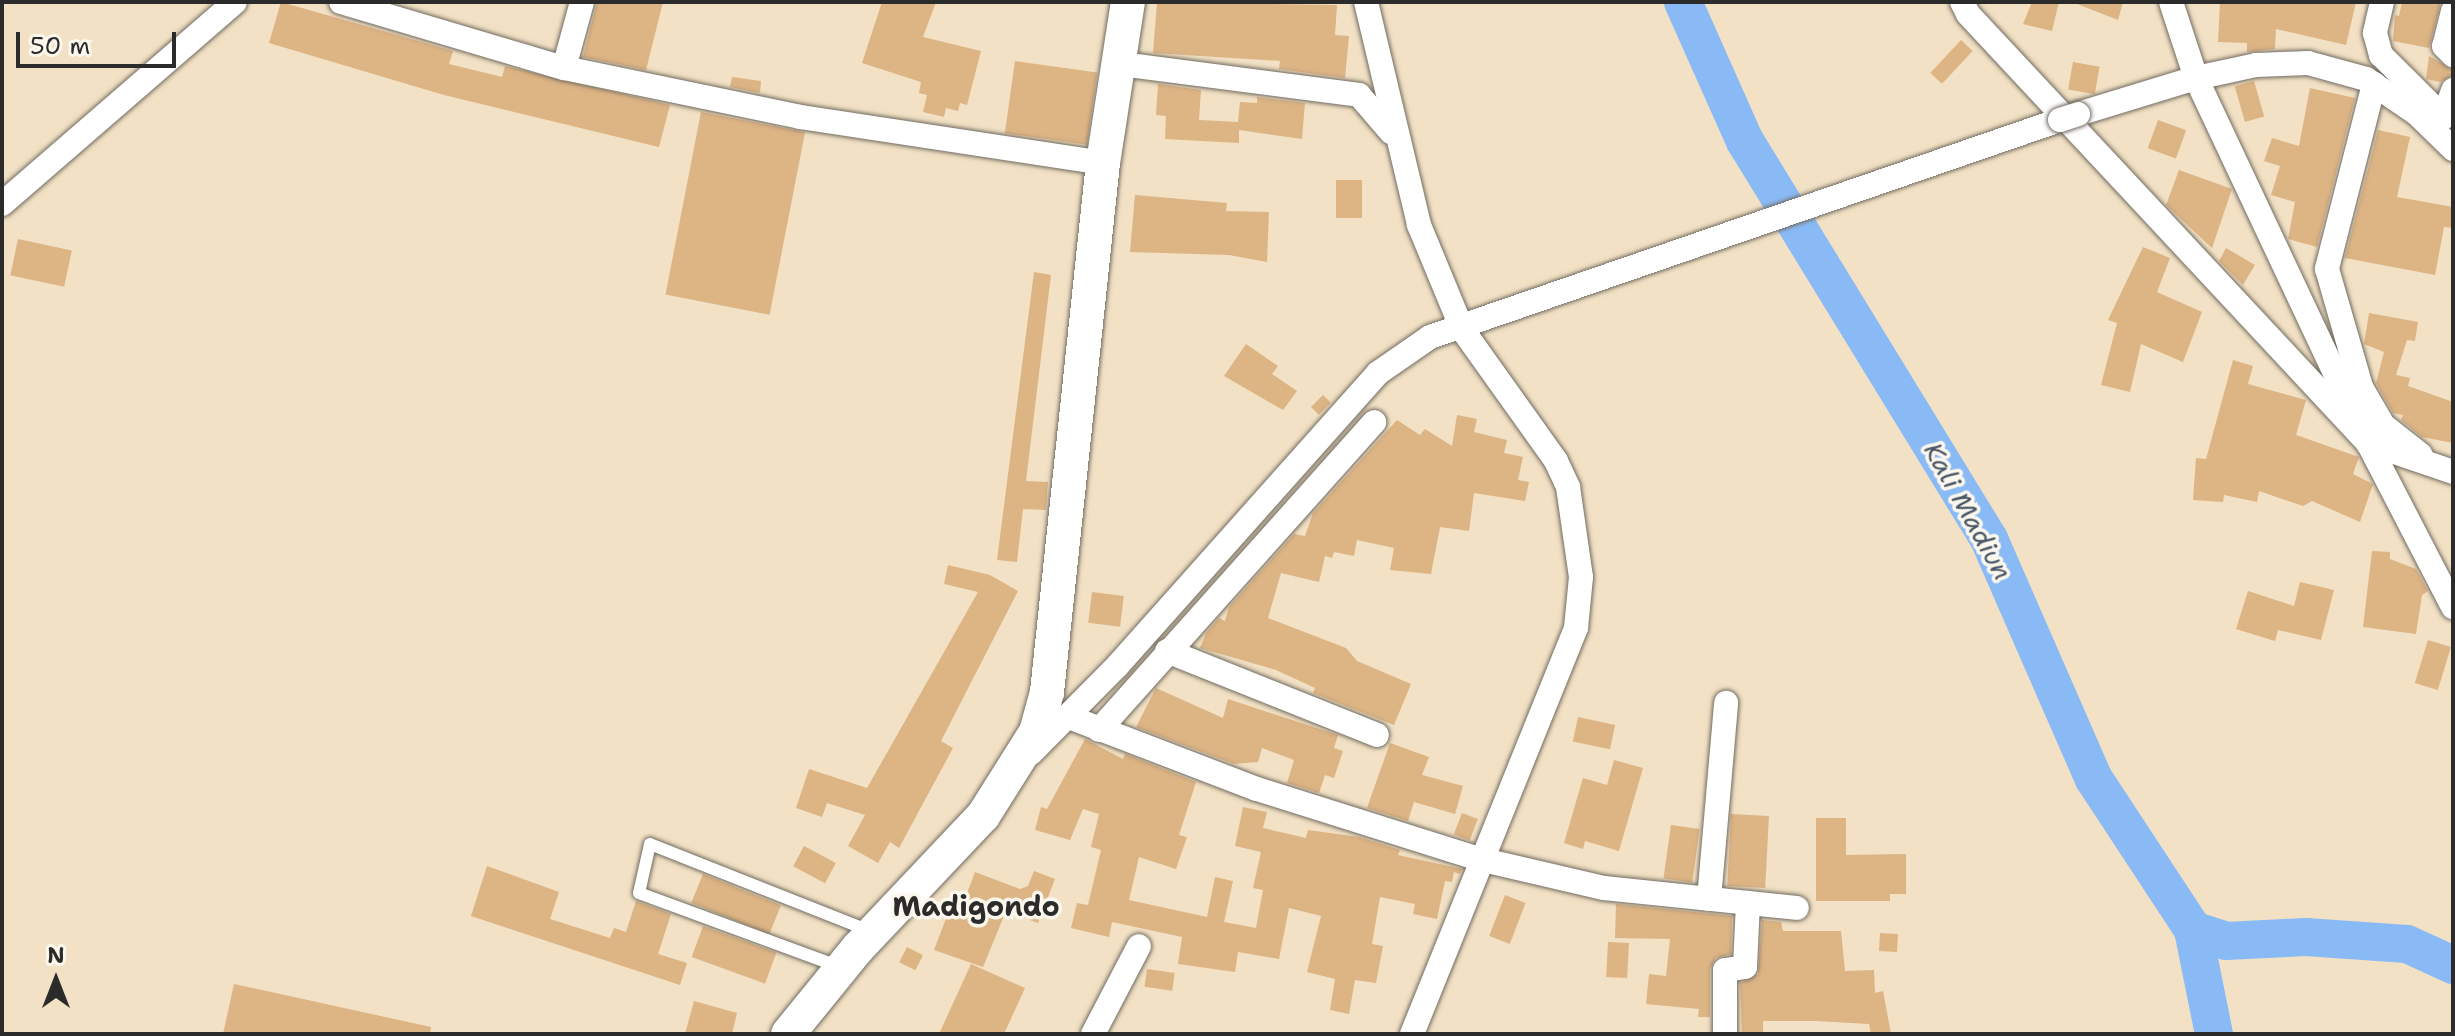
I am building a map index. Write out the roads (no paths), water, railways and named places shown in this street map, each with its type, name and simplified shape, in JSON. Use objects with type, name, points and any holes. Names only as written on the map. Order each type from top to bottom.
[{"type":"main road","points":[[788,1034],[873,932],[983,816],[1036,732],[1047,692],[1103,163],[1121,64],[1128,2]]},
{"type":"street","points":[[2,204],[235,2]]},
{"type":"street","points":[[341,2],[564,68],[800,117],[1103,163]]},
{"type":"street","points":[[564,68],[582,2]]},
{"type":"street","points":[[1366,2],[1415,211],[1462,329],[1556,461],[1568,487],[1581,577],[1576,628],[1479,859],[1412,1034]]},
{"type":"street","points":[[1962,2],[2368,443],[2444,470]]},
{"type":"street","points":[[2171,2],[2196,78],[2368,443],[2453,607]]},
{"type":"street","points":[[2382,2],[2375,33],[2381,55],[2448,123]]},
{"type":"street","points":[[2453,11],[2444,46],[2453,55]]},
{"type":"street","points":[[1015,768],[1069,717],[1378,373],[1430,337],[1462,329],[2069,117],[2196,78],[2285,62],[2335,68],[2374,84],[2416,113],[2453,149]]},
{"type":"street","points":[[1121,64],[1359,95],[1376,109],[1399,145]]},
{"type":"street","points":[[2374,84],[2331,250],[2330,289],[2361,387],[2383,425],[2444,470]]},
{"type":"street","points":[[2448,123],[2453,90]]},
{"type":"street","points":[[1099,730],[1374,422]]},
{"type":"street","points":[[1167,651],[1377,735]]},
{"type":"street","points":[[1709,899],[1726,703]]},
{"type":"street","points":[[1069,717],[1257,789],[1479,859],[1604,888],[1797,908]]},
{"type":"street","points":[[1725,1034],[1725,970],[1745,967],[1748,903]]},
{"type":"street","points":[[1093,1034],[1139,946]]},
{"type":"lane","points":[[842,967],[639,893],[650,844],[873,932]]},
{"type":"waterway","name":"Kali Madiun","points":[[1683,2],[1745,141],[1989,539],[2094,779],[2193,930],[2214,1034]]},
{"type":"waterway","points":[[2193,930],[2226,941],[2306,937],[2407,944],[2453,965]]},
{"type":"district","name":"Madigondo","points":[[976,906]]}]
